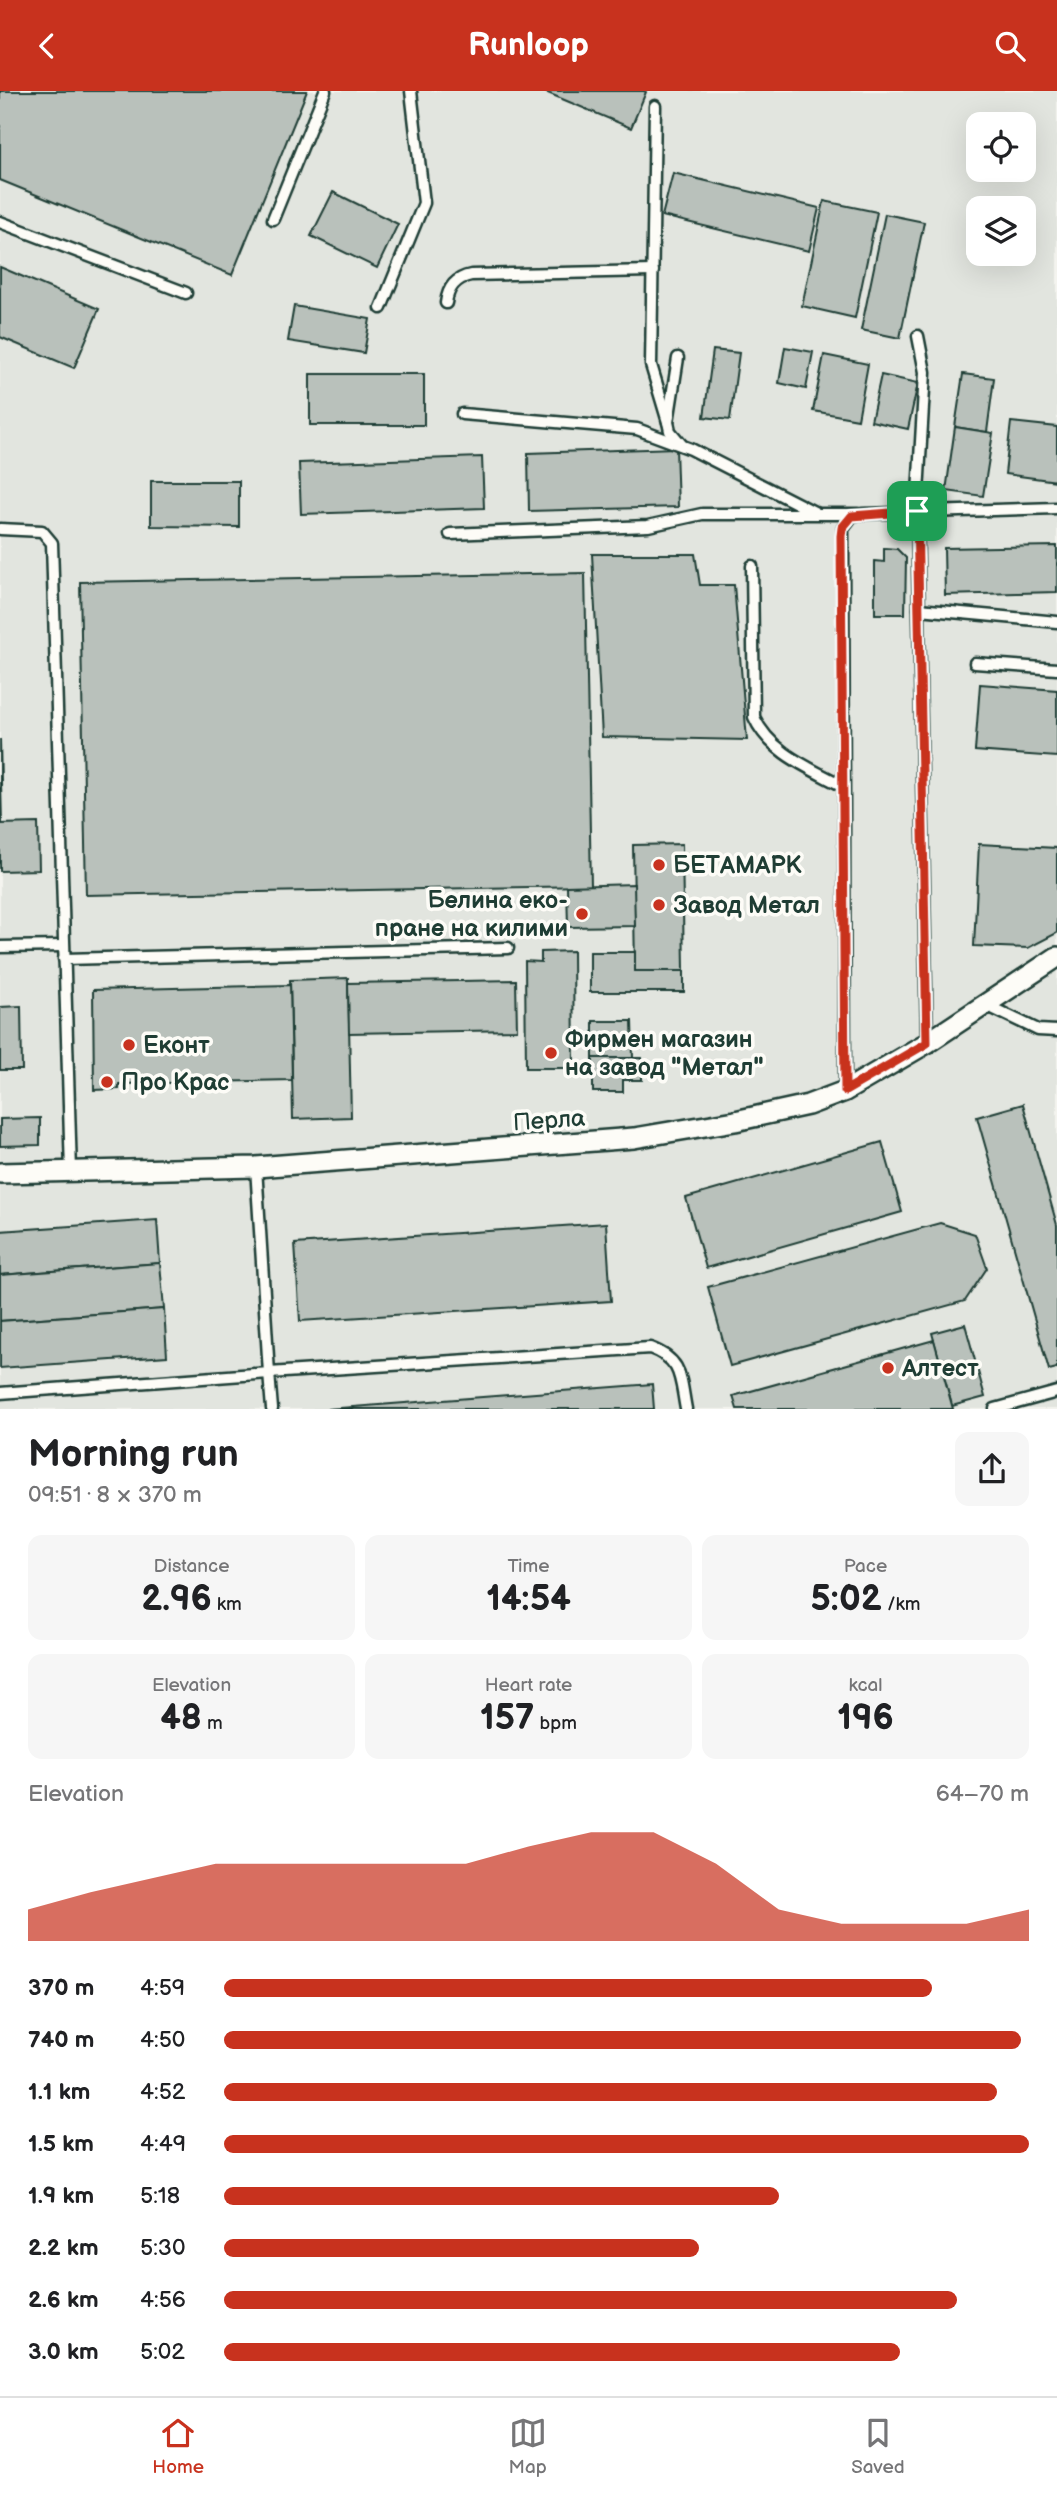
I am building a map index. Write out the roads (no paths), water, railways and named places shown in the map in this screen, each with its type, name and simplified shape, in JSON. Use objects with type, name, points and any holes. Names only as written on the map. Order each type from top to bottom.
[{"type":"street","name":"Перла","points":[[0,1173],[256,1167],[634,1138],[808,1105],[845,1091],[927,1043],[1057,957]]},
{"type":"lane","points":[[273,219],[325,91]]},
{"type":"lane","points":[[381,308],[424,203],[411,91]]},
{"type":"lane","points":[[655,106],[651,365],[668,422],[675,439],[691,449],[820,515]]},
{"type":"lane","points":[[0,222],[186,293]]},
{"type":"lane","points":[[446,303],[451,287],[471,275],[653,271]]},
{"type":"lane","points":[[918,336],[925,372],[917,511],[927,1043]]},
{"type":"lane","points":[[668,422],[678,358]]},
{"type":"lane","points":[[462,414],[637,429],[691,449]]},
{"type":"lane","points":[[450,534],[648,526],[702,514],[820,515],[1057,508]]},
{"type":"lane","points":[[845,1091],[841,536],[846,521],[862,514]]},
{"type":"lane","points":[[0,529],[41,531],[52,543],[71,1172]]},
{"type":"lane","points":[[752,566],[754,717],[762,735],[784,753],[843,786]]},
{"type":"lane","points":[[919,608],[1057,622]]},
{"type":"lane","points":[[975,663],[1057,669]]},
{"type":"lane","points":[[0,947],[63,946]]},
{"type":"lane","points":[[64,960],[508,947]]},
{"type":"lane","points":[[986,1005],[1038,1030],[1057,1031]]},
{"type":"lane","points":[[256,1167],[272,1409]]},
{"type":"lane","points":[[0,1392],[650,1348],[669,1355],[679,1370],[686,1409]]},
{"type":"lane","points":[[995,1409],[1057,1391]]},
{"type":"place","name":"БЕТАМАРК","points":[[659,865]]},
{"type":"place","name":"Завод Метал","points":[[659,905]]},
{"type":"place","name":"Белина еко- пране на килими","points":[[582,914]]},
{"type":"place","name":"Еконт","points":[[129,1045]]},
{"type":"place","name":"Фирмен магазин на завод \"Метал\"","points":[[551,1053]]},
{"type":"place","name":"Про Крас","points":[[107,1082]]},
{"type":"place","name":"Алтест","points":[[888,1368]]}]
